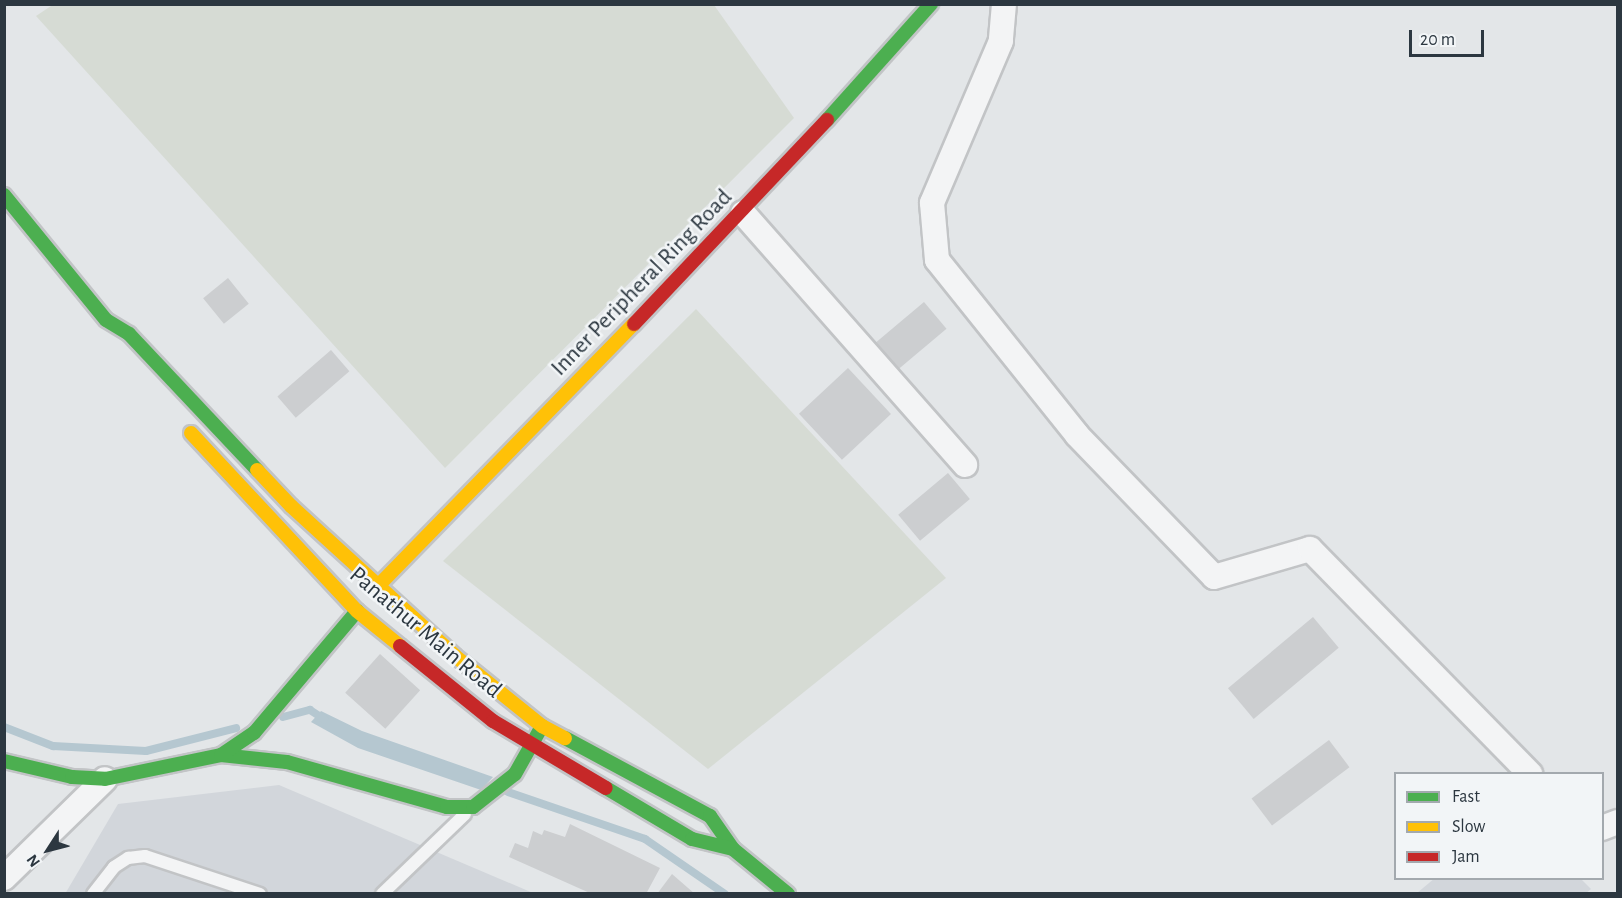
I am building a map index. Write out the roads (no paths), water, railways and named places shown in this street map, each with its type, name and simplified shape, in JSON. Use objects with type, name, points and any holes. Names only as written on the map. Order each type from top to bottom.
[{"type":"street","name":"Inner Peripheral Ring Road","points":[[377,587],[743,213],[931,4]]},
{"type":"street","points":[[1004,4],[1001,41],[932,203],[937,260],[1077,435],[1214,577],[1310,549],[1528,772]]},
{"type":"street","name":"Panathur Main Road","points":[[4,195],[106,320],[129,334],[291,506],[377,587],[542,726],[710,816],[733,849],[788,894]]},
{"type":"street","points":[[743,213],[965,465]]},
{"type":"street","name":"Panathur Main Road","points":[[106,320],[111,340]]},
{"type":"street","name":"Panathur Main Road","points":[[178,419],[357,611],[493,721],[532,747],[692,839],[733,849]]},
{"type":"street","points":[[221,754],[254,733],[357,611]]},
{"type":"street","points":[[4,761],[72,777],[105,779],[221,754],[287,762],[447,807],[473,807],[515,774],[542,726]]},
{"type":"street","points":[[4,878],[105,779]]},
{"type":"lane","points":[[382,894],[473,807]]},
{"type":"lane","points":[[93,894],[114,867],[128,858],[145,856],[260,894]]},
{"type":"waterway","points":[[283,717],[310,710],[324,719]]},
{"type":"waterway","points":[[4,727],[53,746],[146,751],[236,728]]},
{"type":"waterway","points":[[508,792],[645,839],[725,894]]}]
